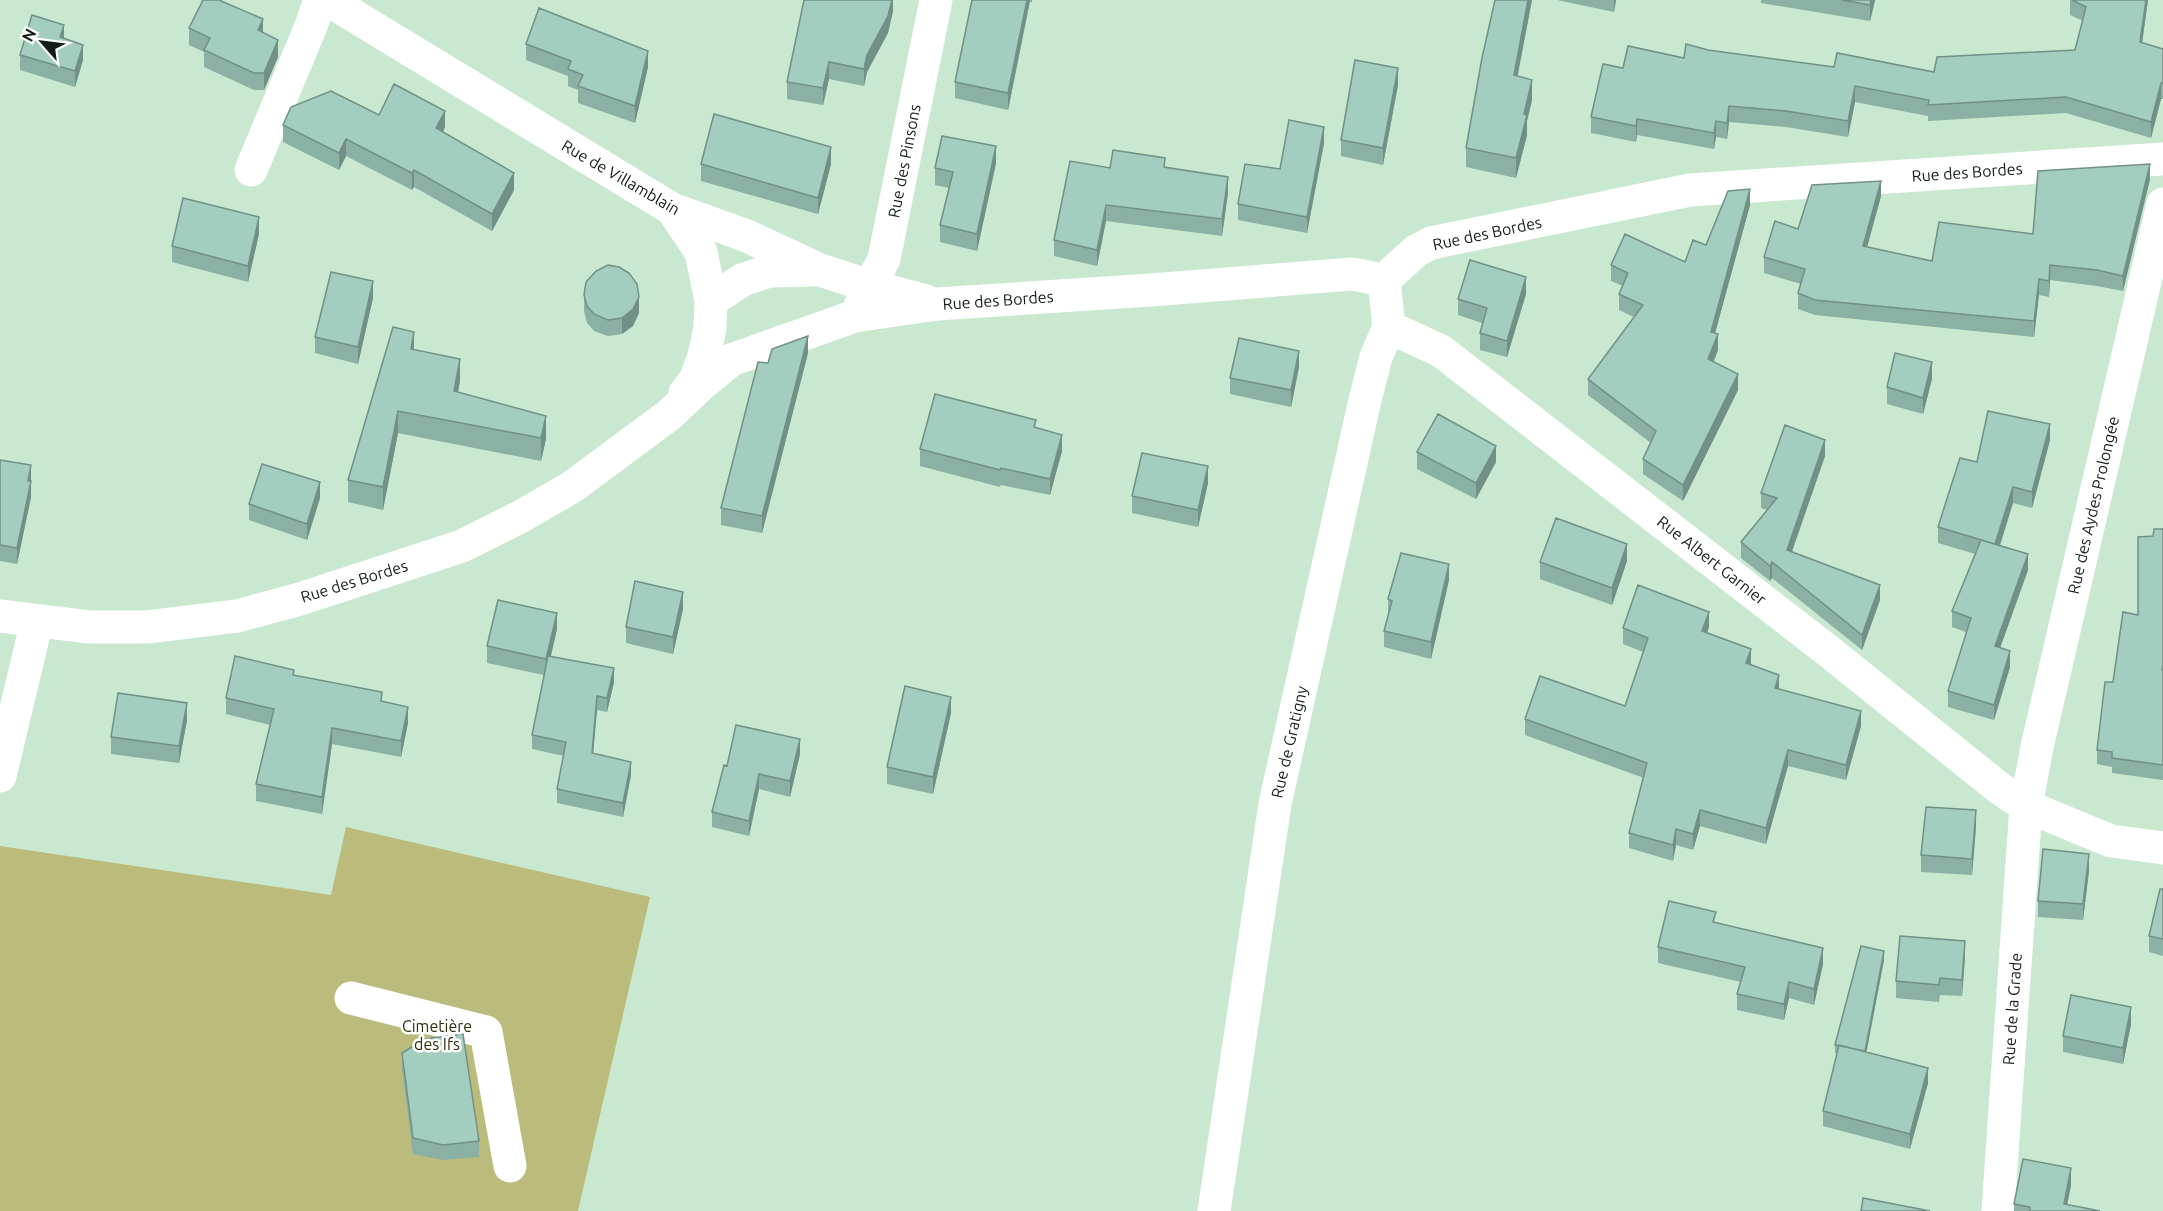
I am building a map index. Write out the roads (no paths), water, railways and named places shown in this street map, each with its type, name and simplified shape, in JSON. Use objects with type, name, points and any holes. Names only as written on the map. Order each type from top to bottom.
[{"type":"street","points":[[251,170],[320,0]]},
{"type":"street","name":"Rue de Villamblain","points":[[328,0],[672,209],[747,236],[820,270],[937,304]]},
{"type":"street","name":"Rue des Pinsons","points":[[855,316],[884,259],[936,0]]},
{"type":"street","name":"Rue des Bordes","points":[[0,616],[89,627],[147,627],[237,616],[402,567],[462,546],[520,517],[572,486],[669,415],[731,360],[855,316],[937,304],[1163,290],[1352,274],[1384,280],[1416,251],[1431,243],[1690,190],[2163,159]]},
{"type":"street","name":"Rue des Aydes Prolongée","points":[[2026,806],[2163,204]]},
{"type":"street","name":"Rue des Bordes","points":[[669,415],[695,380],[704,356],[710,328],[711,301],[701,252],[672,209]]},
{"type":"street","points":[[711,301],[742,280],[769,271],[820,270]]},
{"type":"street","name":"Rue de Gratigny","points":[[1214,1211],[1275,804],[1365,400],[1376,357],[1389,327],[1384,280]]},
{"type":"street","name":"Rue Albert Garnier","points":[[1389,327],[1442,351],[1827,650],[1999,788],[2026,806],[2111,841],[2163,848]]},
{"type":"street","points":[[0,777],[37,621]]},
{"type":"street","name":"Rue de la Grade","points":[[1998,1211],[2026,806]]},
{"type":"street","points":[[351,998],[486,1032],[510,1166]]},
{"type":"park label","name":"Cimetière des Ifs","points":[[437,1035]]}]
